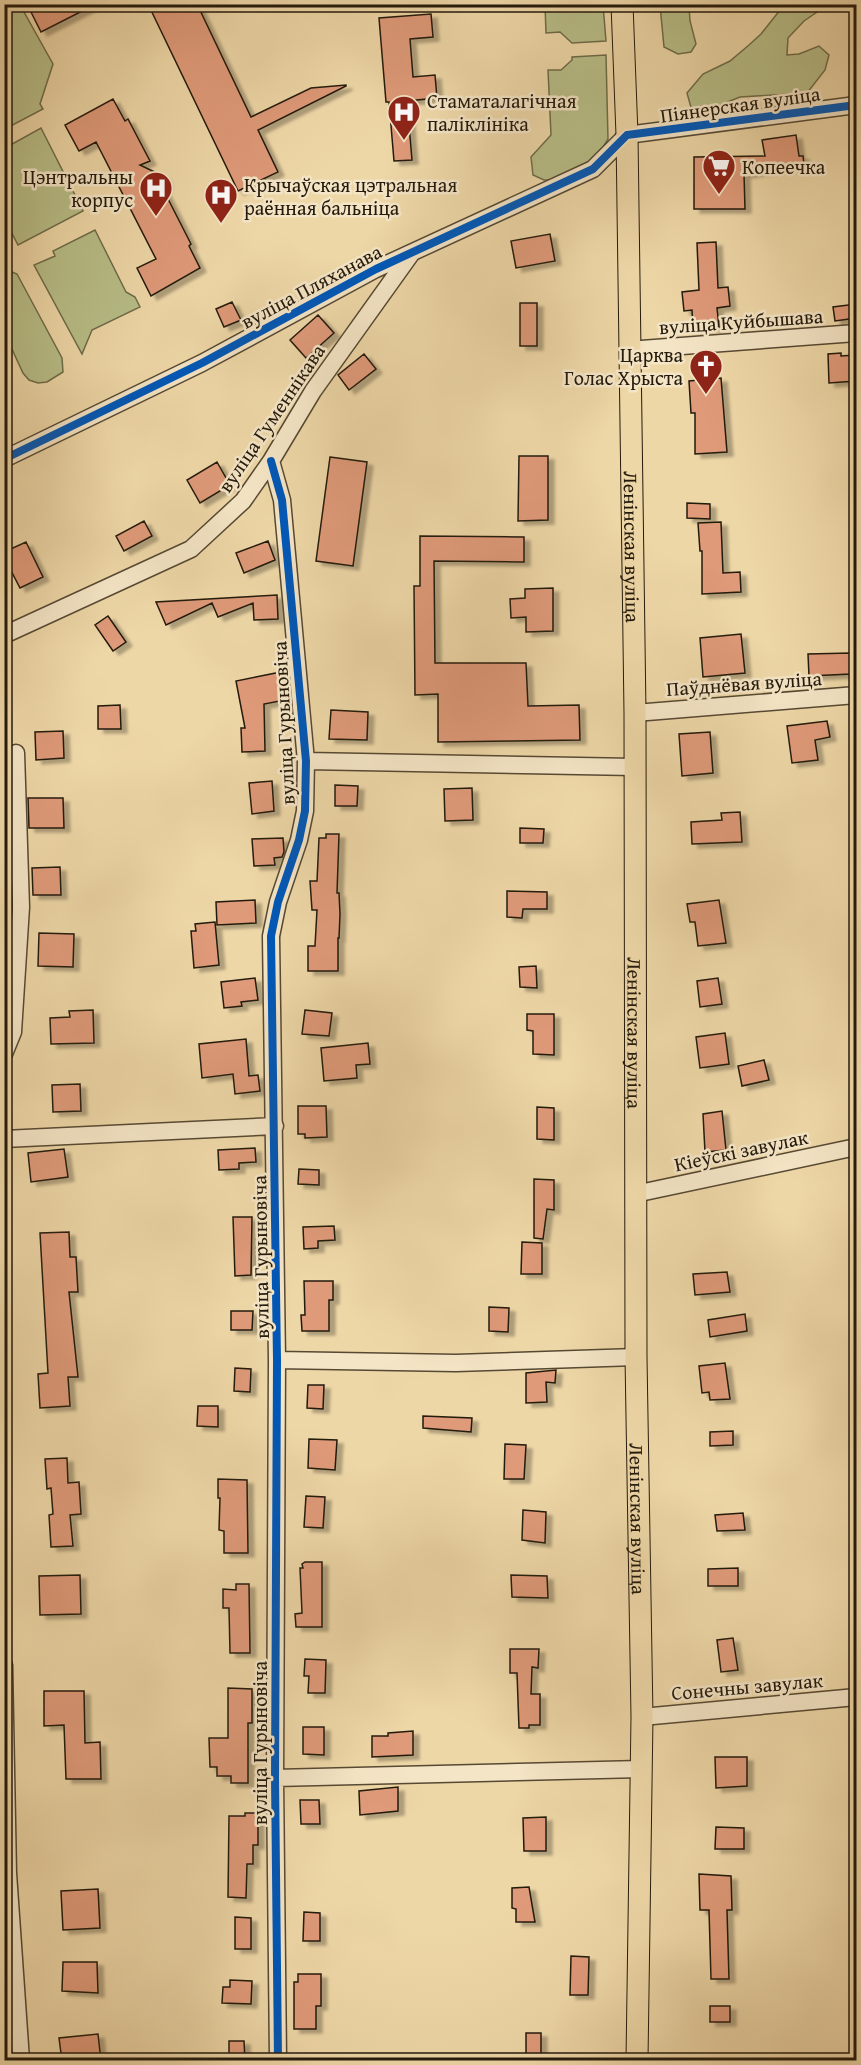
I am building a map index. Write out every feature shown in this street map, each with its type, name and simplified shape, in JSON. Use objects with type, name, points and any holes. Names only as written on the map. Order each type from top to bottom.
[{"type":"main road","name":"Ленінская вуліца","points":[[622,4],[627,135],[628,350],[635,713],[636,1357],[642,1717],[637,2061]]},
{"type":"street","name":"Піянерская вуліца","points":[[627,135],[856,105]]},
{"type":"street","name":"вуліца Пляханава","points":[[4,459],[202,363],[411,253],[593,170],[627,135]]},
{"type":"street","name":"вуліца Гуменнікава","points":[[4,635],[191,549],[243,501],[271,461],[313,391],[411,253]]},
{"type":"street","name":"вуліца Куйбышава","points":[[628,350],[856,333]]},
{"type":"street","name":"вуліца Гурыновіча","points":[[271,461],[282,500],[306,761],[305,811],[299,840],[278,902],[271,936],[277,1360],[274,1778],[278,2061]]},
{"type":"street","name":"Паўднёвая вуліца","points":[[635,713],[856,695]]},
{"type":"street","points":[[4,1054],[13,1032],[11,954],[21,907],[16,753]]},
{"type":"street","points":[[306,761],[635,767]]},
{"type":"street","points":[[4,1139],[275,1125]]},
{"type":"street","name":"Кіеўскі завулак","points":[[635,1194],[856,1147]]},
{"type":"street","points":[[277,1360],[456,1363],[636,1357]]},
{"type":"street","points":[[4,1665],[6,1873],[21,2061]]},
{"type":"street","name":"Сонечны завулак","points":[[642,1717],[856,1697]]},
{"type":"street","points":[[274,1778],[641,1769]]},
{"type":"green space","points":[[5,4],[20,5],[53,64],[40,104],[43,109],[5,129]]},
{"type":"green space","points":[[545,5],[603,5],[606,41],[572,43],[560,32],[546,33]]},
{"type":"green space","points":[[660,5],[689,5],[690,21],[696,44],[691,52],[678,54],[664,47]]},
{"type":"green space","points":[[784,5],[823,5],[788,38],[787,55],[799,54],[819,46],[829,55],[825,70],[807,93],[740,97],[710,109],[692,111],[687,93],[703,74],[730,61],[749,45]]},
{"type":"green space","points":[[606,55],[608,139],[595,161],[551,180],[544,180],[533,175],[531,157],[551,135],[548,70],[561,70],[572,60],[572,57]]},
{"type":"green space","points":[[41,128],[83,211],[18,245],[5,220],[5,148]]},
{"type":"green space","points":[[95,230],[126,292],[135,297],[140,307],[92,330],[82,354],[34,265],[55,256],[53,251]]},
{"type":"green space","points":[[12,272],[17,274],[62,358],[63,372],[47,382],[38,383],[29,380],[23,373],[5,334],[5,277]]},
{"type":"building","points":[[27,4],[96,4],[41,32]]},
{"type":"building","points":[[148,4],[197,4],[251,117],[311,88],[346,86],[258,130],[278,172],[238,191]]},
{"type":"building","points":[[431,14],[433,37],[410,39],[413,77],[435,75],[437,98],[407,101],[412,160],[394,161],[389,102],[386,102],[379,18]]},
{"type":"building","name":"Цэнтральны корпус","points":[[113,99],[125,121],[128,119],[150,161],[140,165],[163,176],[166,183],[164,191],[191,244],[189,246],[200,268],[151,296],[137,268],[156,259],[96,142],[79,151],[65,125]]},
{"type":"building","name":"Копеечка","points":[[796,135],[799,156],[803,156],[804,164],[744,174],[745,209],[694,209],[694,157],[765,156],[762,140]]},
{"type":"building","points":[[550,234],[555,261],[516,268],[511,241]]},
{"type":"building","points":[[716,242],[718,288],[728,287],[730,306],[717,308],[719,327],[693,329],[692,310],[684,311],[682,292],[699,290],[697,243]]},
{"type":"building","points":[[232,302],[241,320],[224,327],[216,309]]},
{"type":"building","points":[[520,303],[537,303],[537,346],[520,346]]},
{"type":"building","points":[[856,304],[856,318],[835,321],[833,307]]},
{"type":"building","points":[[318,315],[334,333],[306,358],[290,340]]},
{"type":"building","points":[[841,353],[841,356],[856,355],[856,381],[829,383],[828,354]]},
{"type":"building","points":[[364,354],[376,369],[349,390],[338,375]]},
{"type":"building","points":[[721,378],[727,452],[695,454],[695,413],[691,413],[689,381]]},
{"type":"building","points":[[519,456],[548,456],[548,520],[518,521]]},
{"type":"building","points":[[330,457],[367,462],[353,566],[316,561]]},
{"type":"building","points":[[217,462],[230,485],[200,503],[187,480]]},
{"type":"building","points":[[687,503],[710,504],[710,519],[687,518]]},
{"type":"building","points":[[144,521],[152,536],[124,551],[116,536]]},
{"type":"building","points":[[721,522],[723,573],[740,572],[741,592],[702,594],[702,551],[700,551],[698,523]]},
{"type":"building","points":[[420,536],[524,537],[524,562],[434,561],[435,663],[526,663],[528,706],[579,705],[580,740],[438,742],[438,694],[415,695],[414,586],[420,586]]},
{"type":"building","points":[[268,541],[275,560],[244,573],[236,553]]},
{"type":"building","points":[[26,542],[43,577],[20,588],[4,557],[4,552]]},
{"type":"building","points":[[553,588],[553,631],[526,632],[526,617],[511,618],[510,599],[525,598],[525,589]]},
{"type":"building","points":[[277,595],[278,619],[254,620],[253,603],[218,617],[212,603],[166,625],[156,602]]},
{"type":"building","points":[[108,616],[126,642],[113,651],[95,625]]},
{"type":"building","points":[[741,634],[745,673],[703,677],[700,638]]},
{"type":"building","points":[[851,653],[851,674],[809,676],[808,654]]},
{"type":"building","points":[[286,671],[290,699],[264,704],[265,751],[242,752],[241,728],[245,728],[236,681]]},
{"type":"building","points":[[120,705],[121,729],[98,729],[98,706]]},
{"type":"building","points":[[331,710],[368,712],[367,740],[329,739]]},
{"type":"building","points":[[827,721],[830,737],[815,740],[818,760],[792,763],[787,726]]},
{"type":"building","points":[[63,731],[64,758],[36,760],[35,732]]},
{"type":"building","points":[[710,732],[713,773],[682,776],[679,734]]},
{"type":"building","points":[[272,781],[274,811],[252,814],[249,783]]},
{"type":"building","points":[[335,785],[358,786],[357,806],[335,806]]},
{"type":"building","points":[[472,788],[473,820],[445,821],[444,789]]},
{"type":"building","points":[[28,798],[63,798],[64,828],[29,828]]},
{"type":"building","points":[[740,812],[742,842],[692,844],[691,822],[722,820],[721,813]]},
{"type":"building","points":[[520,828],[544,829],[543,843],[520,843]]},
{"type":"building","points":[[326,834],[339,834],[338,971],[308,971],[308,946],[315,946],[317,910],[312,910],[310,881],[317,881],[319,838],[326,838]]},
{"type":"building","points":[[283,838],[284,852],[282,857],[274,858],[275,865],[254,866],[252,839]]},
{"type":"building","points":[[60,867],[61,895],[33,895],[32,868]]},
{"type":"building","points":[[507,891],[547,892],[547,909],[523,909],[522,918],[507,917]]},
{"type":"building","points":[[255,900],[256,923],[217,925],[216,902]]},
{"type":"building","points":[[719,900],[726,943],[698,946],[695,922],[690,922],[687,904]]},
{"type":"building","points":[[215,922],[219,965],[194,968],[191,931],[196,931],[195,924]]},
{"type":"building","points":[[39,933],[74,934],[73,967],[38,966]]},
{"type":"building","points":[[536,966],[537,988],[520,987],[519,967]]},
{"type":"building","points":[[255,978],[258,1000],[241,1002],[242,1006],[224,1008],[221,982]]},
{"type":"building","points":[[718,978],[722,1004],[700,1007],[697,981]]},
{"type":"building","points":[[93,1010],[94,1043],[51,1044],[50,1018],[70,1017],[69,1011]]},
{"type":"building","points":[[305,1010],[332,1013],[329,1036],[302,1034]]},
{"type":"building","points":[[527,1014],[554,1014],[554,1055],[533,1054],[533,1031],[527,1030]]},
{"type":"building","points":[[725,1033],[729,1064],[700,1068],[696,1037]]},
{"type":"building","points":[[246,1039],[249,1076],[258,1075],[260,1091],[235,1094],[233,1074],[202,1078],[199,1044]]},
{"type":"building","points":[[368,1043],[370,1064],[356,1065],[357,1078],[324,1081],[321,1048]]},
{"type":"building","points":[[764,1060],[769,1080],[742,1086],[738,1066]]},
{"type":"building","points":[[80,1084],[81,1111],[53,1112],[52,1085]]},
{"type":"building","points":[[298,1106],[326,1106],[327,1137],[305,1138],[305,1134],[298,1134]]},
{"type":"building","points":[[537,1107],[554,1108],[554,1140],[537,1139]]},
{"type":"building","points":[[722,1111],[726,1150],[705,1152],[703,1114]]},
{"type":"building","points":[[255,1148],[256,1162],[239,1163],[239,1169],[219,1170],[218,1150]]},
{"type":"building","points":[[64,1149],[68,1177],[31,1182],[28,1153]]},
{"type":"building","points":[[299,1169],[319,1170],[319,1185],[298,1184]]},
{"type":"building","points":[[534,1179],[554,1180],[554,1210],[547,1209],[543,1239],[534,1238]]},
{"type":"building","points":[[233,1217],[252,1217],[251,1275],[235,1276]]},
{"type":"building","points":[[334,1226],[335,1240],[318,1241],[318,1248],[304,1249],[303,1227]]},
{"type":"building","points":[[69,1232],[70,1257],[76,1257],[78,1292],[69,1292],[78,1377],[68,1377],[70,1406],[40,1408],[38,1374],[48,1373],[40,1233]]},
{"type":"building","points":[[522,1242],[542,1243],[542,1274],[521,1274]]},
{"type":"building","points":[[727,1272],[730,1292],[695,1295],[693,1274]]},
{"type":"building","points":[[304,1281],[333,1281],[333,1300],[329,1300],[329,1331],[302,1331],[301,1315],[305,1315]]},
{"type":"building","points":[[489,1307],[509,1308],[508,1332],[489,1331]]},
{"type":"building","points":[[231,1311],[253,1311],[252,1330],[231,1330]]},
{"type":"building","points":[[745,1314],[747,1331],[710,1337],[708,1320]]},
{"type":"building","points":[[725,1363],[730,1399],[710,1400],[709,1392],[702,1393],[699,1366]]},
{"type":"building","points":[[235,1368],[251,1369],[250,1392],[234,1391]]},
{"type":"building","points":[[556,1370],[555,1383],[546,1382],[547,1402],[526,1403],[526,1373]]},
{"type":"building","points":[[308,1385],[324,1385],[323,1409],[307,1408]]},
{"type":"building","points":[[198,1406],[218,1406],[218,1427],[197,1426]]},
{"type":"building","points":[[423,1416],[472,1418],[471,1432],[423,1428]]},
{"type":"building","points":[[733,1431],[733,1445],[710,1446],[710,1432]]},
{"type":"building","points":[[309,1439],[337,1440],[335,1470],[308,1468]]},
{"type":"building","points":[[505,1444],[526,1445],[524,1479],[504,1479]]},
{"type":"building","points":[[67,1458],[68,1483],[79,1482],[81,1514],[70,1515],[73,1546],[51,1547],[49,1515],[53,1514],[51,1488],[47,1489],[45,1459]]},
{"type":"building","points":[[218,1479],[247,1480],[248,1553],[224,1553],[224,1531],[219,1530]]},
{"type":"building","points":[[306,1496],[325,1497],[323,1528],[304,1527]]},
{"type":"building","points":[[523,1510],[546,1512],[545,1543],[522,1540]]},
{"type":"building","points":[[743,1513],[745,1530],[717,1531],[715,1515]]},
{"type":"building","points":[[322,1562],[322,1627],[296,1627],[295,1614],[302,1613],[300,1568],[303,1568],[302,1564]]},
{"type":"building","points":[[738,1568],[738,1586],[708,1586],[708,1569]]},
{"type":"building","points":[[80,1575],[81,1614],[40,1615],[39,1576]]},
{"type":"building","points":[[511,1575],[547,1576],[548,1598],[512,1597]]},
{"type":"building","points":[[236,1584],[249,1584],[250,1653],[230,1653],[229,1608],[223,1608],[223,1589],[236,1590]]},
{"type":"building","points":[[733,1638],[738,1670],[721,1672],[717,1640]]},
{"type":"building","points":[[510,1649],[539,1649],[538,1668],[532,1667],[531,1694],[540,1694],[540,1725],[519,1728],[517,1673],[510,1673]]},
{"type":"building","points":[[305,1659],[326,1660],[325,1693],[308,1693],[309,1676],[304,1676]]},
{"type":"building","points":[[228,1688],[252,1689],[252,1723],[248,1723],[248,1783],[231,1783],[231,1776],[217,1776],[217,1767],[210,1767],[209,1738],[228,1738]]},
{"type":"building","points":[[44,1691],[84,1691],[85,1743],[100,1742],[101,1779],[66,1779],[64,1725],[44,1726]]},
{"type":"building","points":[[303,1727],[324,1727],[324,1755],[303,1754]]},
{"type":"building","points":[[413,1731],[413,1755],[372,1757],[372,1736],[388,1736],[388,1733]]},
{"type":"building","points":[[715,1757],[747,1757],[747,1786],[716,1788]]},
{"type":"building","points":[[398,1787],[398,1811],[360,1815],[359,1791]]},
{"type":"building","points":[[300,1800],[319,1800],[320,1824],[301,1824]]},
{"type":"building","points":[[245,1813],[258,1813],[258,1845],[253,1845],[253,1864],[247,1864],[246,1898],[228,1897],[229,1816],[245,1816]]},
{"type":"building","points":[[546,1817],[546,1851],[524,1851],[523,1818]]},
{"type":"building","points":[[716,1827],[744,1828],[744,1849],[715,1849]]},
{"type":"building","points":[[699,1874],[731,1876],[732,1910],[727,1910],[729,1979],[711,1979],[709,1910],[700,1910]]},
{"type":"building","points":[[529,1887],[535,1922],[516,1922],[516,1909],[512,1908],[512,1888]]},
{"type":"building","points":[[98,1889],[100,1928],[63,1930],[61,1891]]},
{"type":"building","points":[[304,1912],[320,1913],[320,1941],[303,1941]]},
{"type":"building","points":[[235,1917],[251,1918],[251,1949],[235,1949]]},
{"type":"building","points":[[571,1956],[589,1957],[588,1995],[570,1995]]},
{"type":"building","points":[[63,1962],[97,1962],[98,1993],[62,1991]]},
{"type":"building","points":[[298,1974],[321,1974],[321,2006],[316,2006],[316,2029],[294,2029],[294,1982],[298,1982]]},
{"type":"building","points":[[230,1980],[252,1981],[251,2004],[222,2003],[223,1987],[230,1987]]},
{"type":"building","points":[[710,2006],[730,2006],[730,2022],[710,2022]]},
{"type":"building","points":[[526,2033],[541,2033],[541,2061],[526,2061]]},
{"type":"building","points":[[98,2034],[101,2061],[62,2061],[59,2038]]},
{"type":"building","points":[[229,2041],[244,2041],[245,2061],[229,2061]]},
{"type":"cycle path","points":[[4,459],[202,363],[376,269],[593,169],[627,135],[856,105]]},
{"type":"cycle path","points":[[271,461],[282,500],[306,761],[305,811],[299,840],[278,902],[271,936],[277,1360],[275,1778],[278,2060]]},
{"type":"place","name":"Стаматалагічная паліклініка","points":[[404,141]]},
{"type":"place","name":"Копеечка","points":[[719,195]]},
{"type":"place","name":"Цэнтральны корпус","points":[[156,217]]},
{"type":"place","name":"Крычаўская цэтральная раённая бальніца","points":[[221,224]]},
{"type":"place","name":"Царква Голас Хрыста","points":[[706,395]]}]
